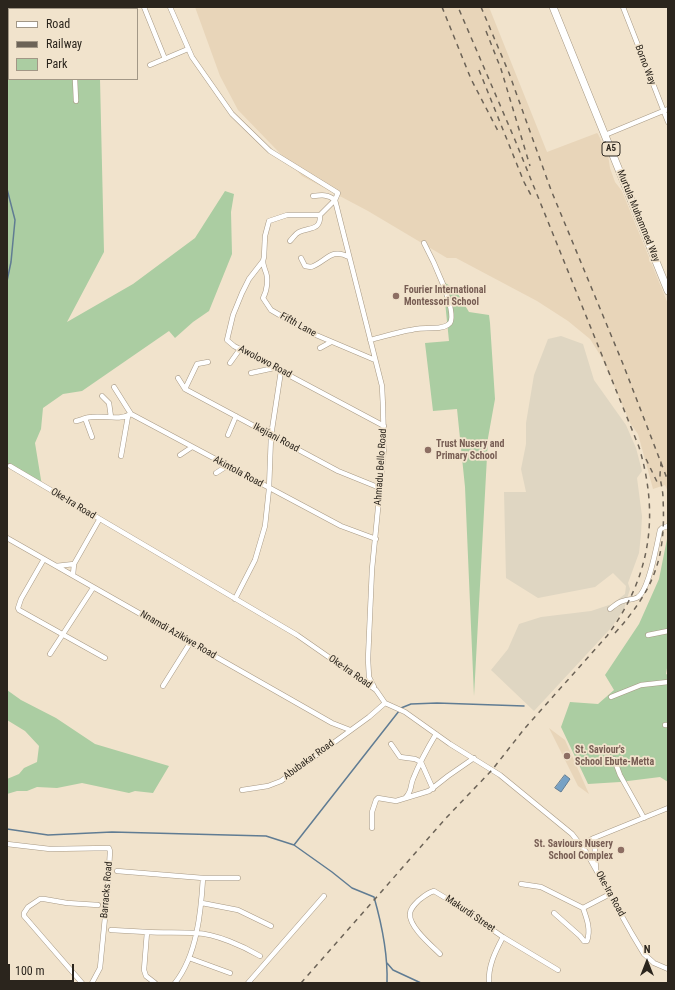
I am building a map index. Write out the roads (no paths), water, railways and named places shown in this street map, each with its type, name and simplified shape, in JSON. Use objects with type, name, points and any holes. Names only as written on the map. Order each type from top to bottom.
[{"type":"main road","name":"Murtula Muhammed Way","points":[[553,7],[668,291]]},
{"type":"street","points":[[144,7],[165,59]]},
{"type":"street","points":[[170,7],[196,65],[232,114],[274,154],[338,193],[335,200],[320,216],[320,221],[316,226],[299,232],[290,241]]},
{"type":"street","name":"Borno Way","points":[[623,7],[666,110],[668,122]]},
{"type":"street","points":[[150,65],[188,49]]},
{"type":"street","points":[[75,80],[76,101]]},
{"type":"street","points":[[605,135],[666,110]]},
{"type":"street","points":[[312,196],[331,196],[335,200]]},
{"type":"street","name":"Ahmadu Bello Road","points":[[335,200],[382,386],[384,448],[372,569],[368,659],[370,679],[376,690]]},
{"type":"street","points":[[263,261],[268,221],[287,215],[320,216]]},
{"type":"street","points":[[370,340],[411,330],[439,328],[446,326],[450,322],[452,315],[451,307],[424,243]]},
{"type":"street","points":[[301,258],[305,266],[311,267],[334,254],[344,254],[349,257]]},
{"type":"street","name":"Fifth Lane","points":[[263,261],[263,267],[266,273],[267,291],[263,298],[271,310],[306,330],[375,360]]},
{"type":"street","name":"Awolowo Road","points":[[263,261],[249,279],[242,293],[226,337],[228,342],[384,426]]},
{"type":"street","points":[[320,348],[331,342]]},
{"type":"street","points":[[230,363],[240,349]]},
{"type":"street","points":[[184,389],[197,364],[208,362]]},
{"type":"street","points":[[251,373],[274,368]]},
{"type":"street","points":[[235,599],[255,560],[266,526],[271,436],[281,371]]},
{"type":"street","points":[[178,378],[184,389]]},
{"type":"street","name":"Akintola Road","points":[[114,387],[129,415],[341,526],[376,538]]},
{"type":"street","name":"Ikejiani Road","points":[[184,389],[338,471],[380,488]]},
{"type":"street","points":[[102,396],[109,403],[111,417]]},
{"type":"street","points":[[76,421],[92,416],[111,417],[129,415],[121,456]]},
{"type":"street","points":[[228,435],[236,416]]},
{"type":"street","points":[[85,418],[92,437]]},
{"type":"street","points":[[180,455],[192,447]]},
{"type":"street","name":"Oke-Ira Road","points":[[10,466],[99,520],[297,635],[376,690],[385,704],[405,712],[436,734],[500,775],[543,811],[563,825],[581,845],[644,954],[654,963],[668,969]]},
{"type":"street","points":[[216,472],[228,466]]},
{"type":"street","points":[[73,575],[74,564],[99,520]]},
{"type":"street","points":[[610,609],[623,600],[635,599],[640,596],[655,558],[660,530],[668,526]]},
{"type":"street","name":"Nnamdi Azikiwe Road","points":[[7,538],[332,723],[350,730]]},
{"type":"street","points":[[44,559],[17,606],[19,610],[105,658]]},
{"type":"street","points":[[56,566],[74,564]]},
{"type":"street","points":[[50,654],[93,588]]},
{"type":"street","points":[[648,635],[668,631]]},
{"type":"street","points":[[163,686],[190,643]]},
{"type":"street","points":[[611,697],[641,685],[668,682]]},
{"type":"street","points":[[350,730],[385,704]]},
{"type":"street","name":"Abubakar Road","points":[[242,790],[268,786],[281,781],[350,730]]},
{"type":"street","points":[[405,798],[410,792],[412,781],[424,753],[436,734]]},
{"type":"street","points":[[391,744],[400,757],[421,762],[433,788]]},
{"type":"street","points":[[372,828],[372,812],[378,798],[396,801],[421,794],[433,788],[474,758]]},
{"type":"street","points":[[614,759],[620,775],[644,818]]},
{"type":"street","points":[[581,845],[594,838],[668,808]]},
{"type":"street","points":[[594,838],[596,870]]},
{"type":"street","name":"Barracks Road","points":[[7,844],[50,849],[109,848],[110,864],[100,968],[92,983]]},
{"type":"street","points":[[117,871],[203,878],[238,878]]},
{"type":"street","points":[[175,983],[189,958],[196,933],[202,903],[203,878]]},
{"type":"street","points":[[522,884],[541,887],[583,908],[588,919],[589,936],[587,941],[584,941],[554,913]]},
{"type":"street","name":"Makurdi Street","points":[[440,954],[417,930],[411,922],[410,915],[411,910],[416,903],[429,892],[434,891],[558,970]]},
{"type":"street","points":[[583,908],[610,894]]},
{"type":"street","points":[[248,983],[324,896]]},
{"type":"street","points":[[82,983],[24,916],[24,913],[28,907],[44,898],[67,903],[98,904]]},
{"type":"street","points":[[202,903],[238,910],[271,926]]},
{"type":"street","points":[[111,930],[196,933],[229,942],[260,956]]},
{"type":"street","points":[[147,932],[144,970],[146,976],[155,983]]},
{"type":"street","points":[[489,983],[488,974],[492,961],[496,950],[504,937]]},
{"type":"street","points":[[189,958],[230,973]]},
{"type":"water","points":[[565,775],[570,779],[561,792],[555,788]]},
{"type":"waterway","points":[[7,189],[15,220],[11,262],[7,281]]},
{"type":"waterway","points":[[401,708],[411,704],[437,703],[524,706]]},
{"type":"waterway","points":[[294,845],[399,711]]},
{"type":"waterway","points":[[7,829],[48,835],[112,832],[266,836],[294,845],[352,888],[374,897],[384,940],[387,961],[387,983]]},
{"type":"waterway","points":[[387,963],[393,970],[421,983]]},
{"type":"railway","points":[[442,7],[471,79],[498,131]]},
{"type":"railway","points":[[301,983],[447,817],[492,770],[525,728],[607,636],[622,614],[633,592],[642,569],[647,546],[649,498],[639,447],[515,140],[458,7]]},
{"type":"railway","points":[[481,7],[509,73],[551,190],[623,364],[668,481]]},
{"type":"railway","points":[[486,31],[501,69],[530,166]]},
{"type":"railway","points":[[479,70],[524,182],[533,199]]},
{"type":"railway","points":[[646,459],[659,486]]},
{"type":"railway","points":[[615,633],[629,617],[649,586],[660,555],[663,519],[663,495],[660,477],[661,461]]},
{"type":"place","name":"Fourier International Montessori School","points":[[396,296]]},
{"type":"place","name":"Trust Nusery and Primary School","points":[[428,450]]},
{"type":"place","name":"St. Saviour's School Ebute-Metta","points":[[567,756]]},
{"type":"place","name":"St. Saviours Nusery School Complex","points":[[621,850]]}]
